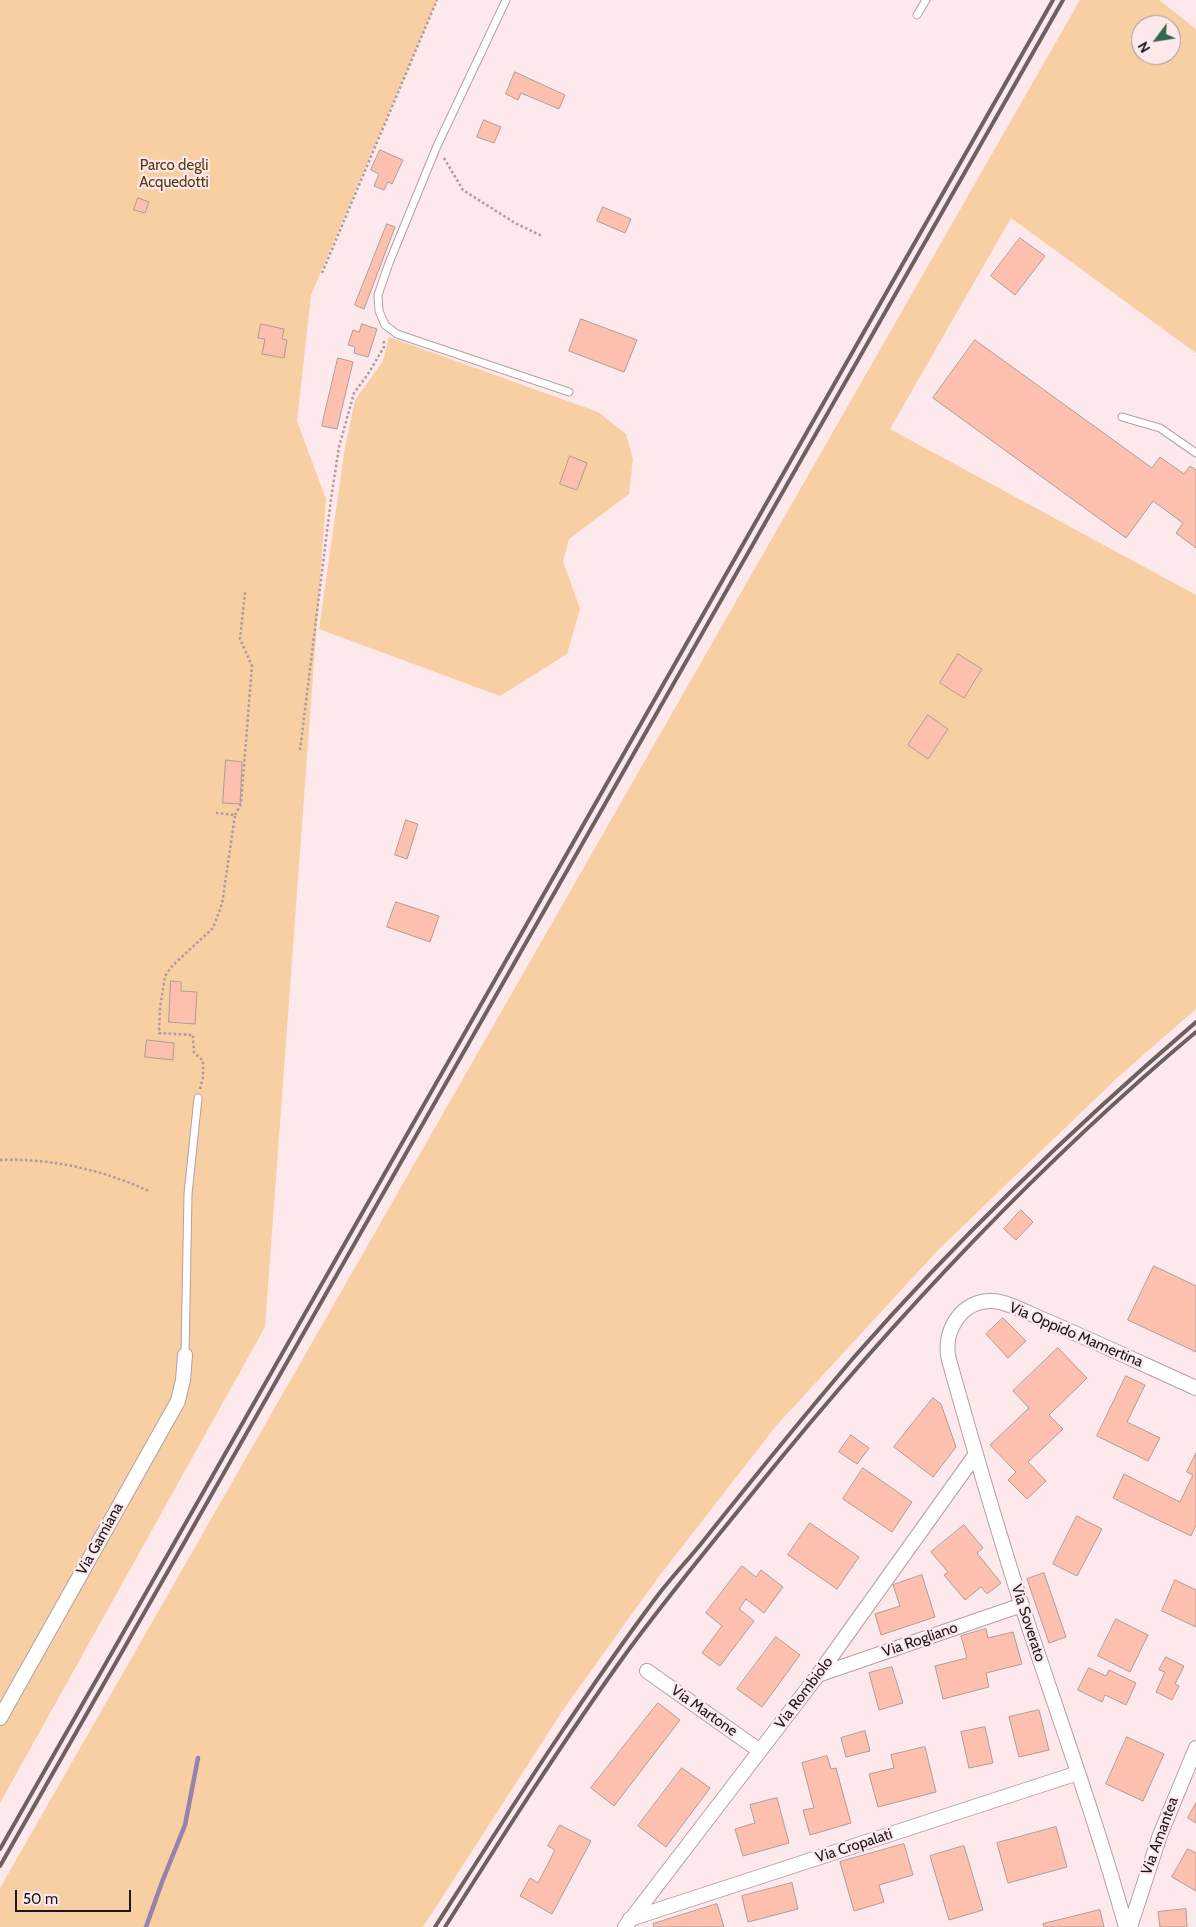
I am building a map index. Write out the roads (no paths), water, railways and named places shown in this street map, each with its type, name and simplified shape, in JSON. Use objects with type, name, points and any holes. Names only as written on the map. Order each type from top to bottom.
[{"type":"street","name":"Via Oppido Mamertina","points":[[957,1318],[966,1309],[977,1303],[1000,1302],[1196,1388]]},
{"type":"street","name":"Via Soverato","points":[[957,1318],[950,1331],[947,1352],[1022,1605],[1103,1848],[1126,1927]]},
{"type":"street","name":"Via Gamiana","points":[[0,1718],[178,1401],[183,1380],[185,1355]]},
{"type":"street","name":"Via Rombiolo","points":[[627,1923],[818,1675],[976,1454]]},
{"type":"street","name":"Via Rogliano","points":[[818,1675],[1022,1605]]},
{"type":"street","name":"Via Martone","points":[[647,1671],[760,1752]]},
{"type":"street","name":"Via Amantea","points":[[1130,1927],[1160,1835],[1196,1748]]},
{"type":"street","name":"Via Cropalati","points":[[627,1923],[1078,1773]]},
{"type":"lane","points":[[506,0],[437,146],[389,263],[378,294],[380,311],[386,325],[397,334],[569,392]]},
{"type":"lane","points":[[917,15],[926,0]]},
{"type":"lane","points":[[1122,417],[1160,428],[1196,453]]},
{"type":"lane","points":[[185,1355],[188,1194],[198,1098]]},
{"type":"waterway","points":[[146,1927],[185,1825],[198,1758]]},
{"type":"railway","points":[[0,1849],[1053,0]]},
{"type":"railway","points":[[0,1866],[1063,0]]},
{"type":"railway","points":[[435,1927],[544,1759],[628,1635],[663,1589],[835,1379],[895,1311],[977,1225],[1106,1101],[1196,1022]]},
{"type":"railway","points":[[445,1927],[557,1754],[627,1652],[690,1570],[805,1429],[857,1368],[964,1250],[1077,1138],[1196,1032]]},
{"type":"park label","name":"Parco degli Acquedotti","points":[[174,174]]}]
